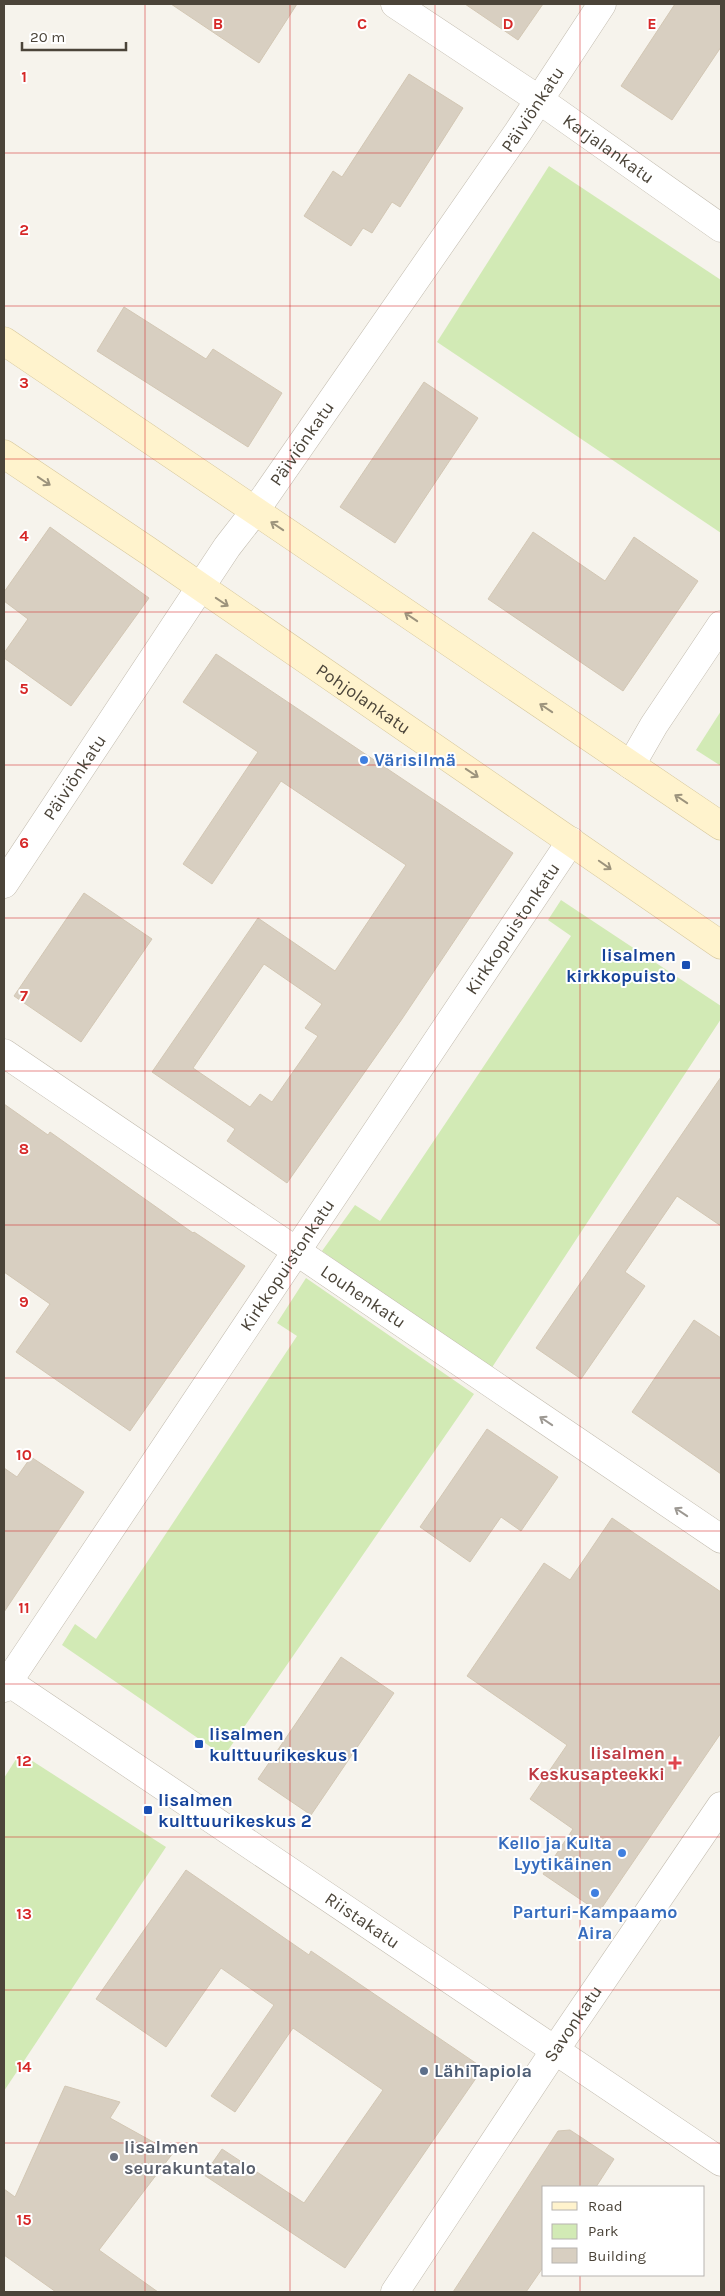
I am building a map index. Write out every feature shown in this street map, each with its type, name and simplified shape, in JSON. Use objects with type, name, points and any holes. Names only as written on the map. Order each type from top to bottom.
[{"type":"main road","points":[[4,341],[721,826]]},
{"type":"main road","name":"Pohjolankatu","points":[[4,454],[721,945]]},
{"type":"street","name":"Karjalankatu","points":[[395,4],[538,99],[721,228]]},
{"type":"street","name":"Päiviönkatu","points":[[4,884],[200,587],[602,4]]},
{"type":"street","points":[[631,765],[654,725],[721,625]]},
{"type":"street","name":"Kirkkopuistonkatu","points":[[5,1683],[297,1252],[571,841]]},
{"type":"street","name":"Louhenkatu","points":[[4,1054],[721,1540]]},
{"type":"street","name":"Riistakatu","points":[[5,1683],[721,2162]]},
{"type":"street","name":"Savonkatu","points":[[395,2292],[555,2050],[721,1806]]},
{"type":"green space","points":[[549,166],[721,280],[721,533],[437,342]]},
{"type":"green space","points":[[721,711],[721,766],[696,750]]},
{"type":"green space","points":[[561,900],[721,1006],[721,1019],[491,1369],[322,1251],[355,1205],[380,1221],[571,936],[548,920]]},
{"type":"green space","points":[[306,1278],[474,1394],[224,1756],[62,1645],[75,1624],[96,1639],[297,1336],[277,1323]]},
{"type":"green space","points":[[20,1753],[166,1847],[4,2091],[4,1778]]},
{"type":"building","points":[[171,4],[297,4],[259,63]]},
{"type":"building","points":[[465,4],[543,4],[518,40]]},
{"type":"building","points":[[675,4],[721,4],[721,47],[672,120],[621,86]]},
{"type":"building","points":[[409,74],[463,108],[400,207],[392,202],[372,233],[363,228],[351,246],[304,216],[333,171],[342,177]]},
{"type":"building","points":[[124,307],[206,359],[213,349],[282,393],[248,447],[97,351]]},
{"type":"building","points":[[424,382],[478,418],[395,543],[340,507]]},
{"type":"building","points":[[50,527],[149,598],[71,706],[4,658],[4,653],[28,619],[4,601],[4,592]]},
{"type":"building","points":[[533,532],[605,581],[634,537],[698,581],[623,691],[488,599]]},
{"type":"building","points":[[216,654],[513,853],[402,1019],[287,1183],[227,1141],[235,1129],[152,1072],[258,918],[335,971],[406,865],[281,781],[212,884],[183,864],[258,752],[183,702]],"holes":[[[264,964],[322,1004],[305,1028],[318,1036],[272,1102],[260,1094],[250,1107],[193,1068]]]},
{"type":"building","points":[[84,893],[152,939],[81,1042],[14,996]]},
{"type":"building","points":[[721,1077],[721,1226],[677,1196],[625,1272],[645,1286],[581,1379],[536,1348]]},
{"type":"building","points":[[4,1104],[48,1135],[50,1132],[193,1233],[245,1266],[130,1431],[16,1352],[50,1304],[4,1272]]},
{"type":"building","points":[[694,1320],[721,1338],[721,1474],[632,1412]]},
{"type":"building","points":[[487,1429],[558,1477],[521,1531],[501,1517],[470,1562],[420,1527]]},
{"type":"building","points":[[31,1457],[84,1492],[4,1612],[4,1468],[17,1477]]},
{"type":"building","points":[[612,1518],[721,1592],[721,1733],[599,1912],[543,1874],[573,1829],[530,1799],[567,1745],[467,1676],[544,1563],[570,1580]]},
{"type":"building","points":[[341,1657],[394,1693],[311,1815],[258,1779]]},
{"type":"building","points":[[186,1870],[309,1955],[311,1951],[483,2068],[345,2268],[204,2175],[222,2149],[304,2203],[383,2090],[293,2028],[235,2112],[211,2096],[274,2005],[221,1968],[166,2047],[96,1999]]},
{"type":"building","points":[[65,2086],[120,2102],[110,2118],[173,2153],[99,2250],[158,2292],[56,2292],[4,2255],[4,2189],[15,2197]]},
{"type":"building","points":[[570,2130],[614,2159],[597,2186],[542,2186],[542,2269],[526,2292],[453,2292],[558,2131]]},
{"type":"place","name":"Värisilmä","points":[[364,760]]},
{"type":"place","name":"Iisalmen kirkkopuisto","points":[[686,965]]},
{"type":"place","name":"Iisalmen kulttuurikeskus 1","points":[[199,1744]]},
{"type":"place","name":"Iisalmen Keskusapteekki","points":[[675,1763]]},
{"type":"place","name":"Iisalmen kulttuurikeskus 2","points":[[148,1810]]},
{"type":"place","name":"Kello ja Kulta Lyytikäinen","points":[[622,1853]]},
{"type":"place","name":"Parturi-Kampaamo Aira","points":[[595,1893]]},
{"type":"place","name":"LähiTapiola","points":[[424,2071]]},
{"type":"place","name":"Iisalmen seurakuntatalo","points":[[114,2157]]}]
